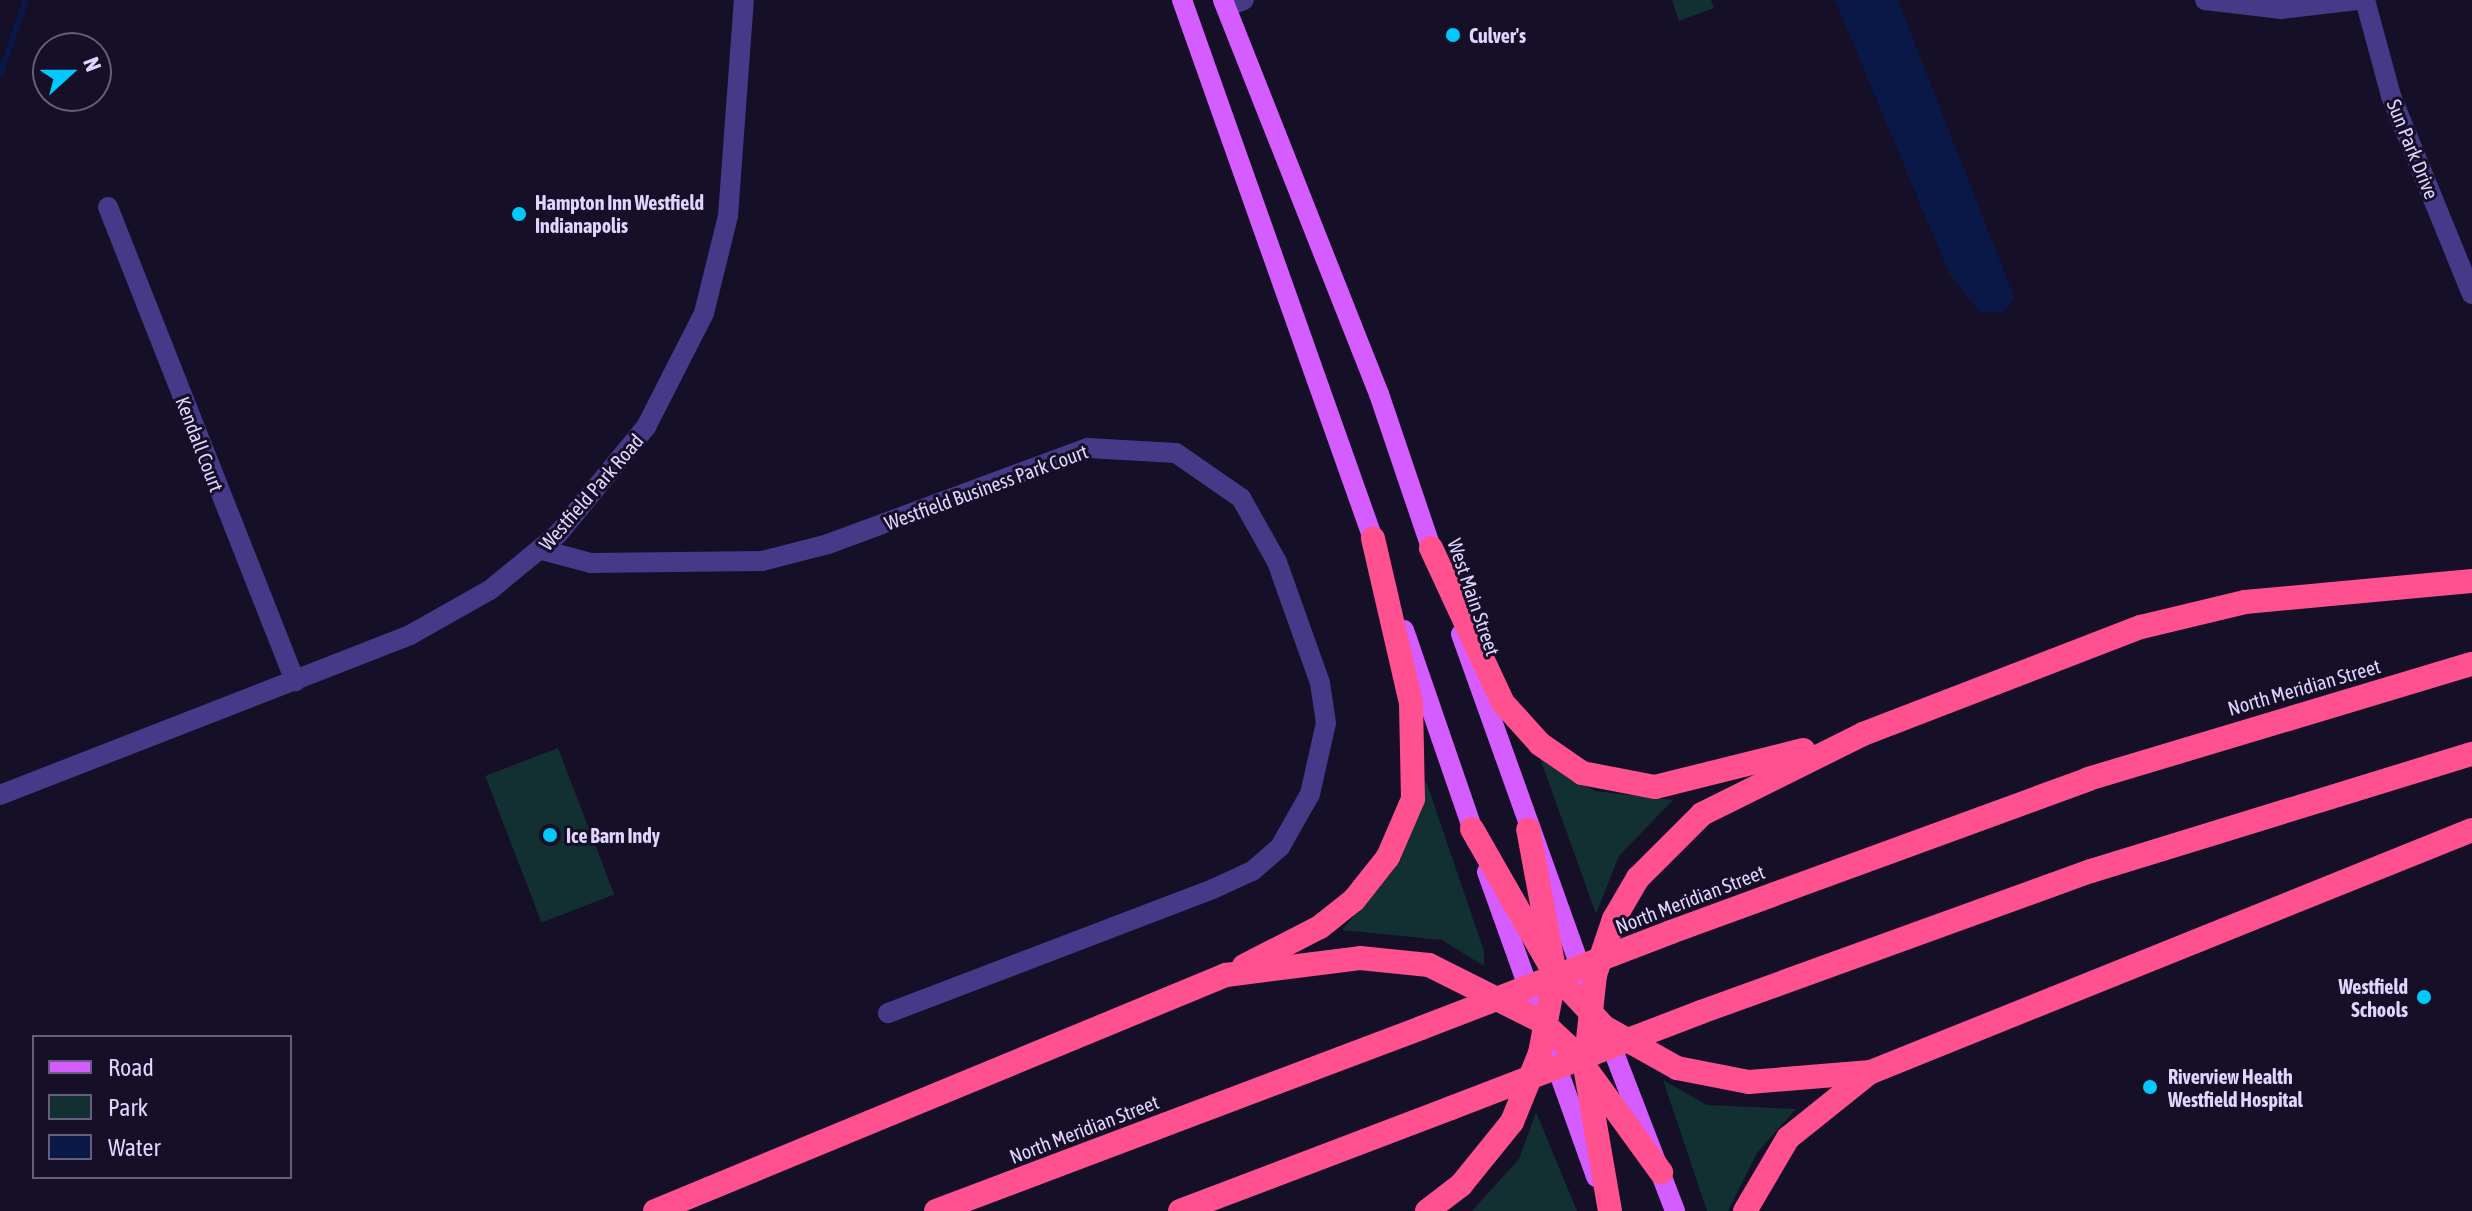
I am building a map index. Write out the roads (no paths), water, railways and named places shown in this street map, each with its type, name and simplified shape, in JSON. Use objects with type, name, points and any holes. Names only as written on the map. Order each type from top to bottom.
[{"type":"highway","points":[[655,1211],[1226,975],[1341,913],[1388,857],[1413,799],[1411,703],[1373,538]]},
{"type":"highway","points":[[1431,548],[1503,703],[1540,744],[1582,773],[1637,786],[1678,785],[1863,734],[2201,611],[2472,581]]},
{"type":"highway","name":"North Meridian Street","points":[[936,1211],[1671,932],[2117,770],[2472,664]]},
{"type":"highway","points":[[1609,1211],[1585,1067],[1614,919],[1638,878],[1685,827],[1863,734]]},
{"type":"highway","points":[[1180,1211],[1701,1012],[2064,879],[2472,754]]},
{"type":"highway","points":[[1472,829],[1555,974],[1594,1011],[1663,1061],[1713,1077],[1787,1081],[1871,1072],[2472,830]]},
{"type":"highway","points":[[1427,1211],[1461,1185],[1512,1122],[1544,1026],[1555,974],[1528,829]]},
{"type":"highway","points":[[1226,975],[1360,958],[1412,961],[1463,978],[1544,1026],[1585,1067],[1661,1172]]},
{"type":"highway","points":[[1745,1211],[1788,1138],[1871,1072]]},
{"type":"main road","points":[[1182,0],[1609,1211]]},
{"type":"main road","name":"West Main Street","points":[[1231,2],[1431,548],[1594,1011],[1675,1211]]},
{"type":"street","name":"Westfield Park Road","points":[[0,795],[295,681],[445,616],[542,550],[646,427],[704,313],[728,216],[744,0]]},
{"type":"street","name":"Sun Park Drive","points":[[2205,0],[2281,9],[2362,0],[2391,96],[2472,294]]},
{"type":"street","name":"Kendall Court","points":[[108,207],[295,681]]},
{"type":"street","name":"Westfield Business Park Court","points":[[542,550],[591,563],[762,561],[828,544],[1088,448],[1176,453],[1241,498],[1277,562],[1320,683],[1326,723],[1310,794],[1280,847],[1252,871],[1213,889],[888,1013]]},
{"type":"water","points":[[1835,0],[1898,0],[2014,297],[2004,312],[1980,313],[1949,273]]},
{"type":"waterway","points":[[0,75],[26,0]]},
{"type":"place","name":"Culver's","points":[[1453,35]]},
{"type":"place","name":"Hampton Inn Westfield Indianapolis","points":[[519,214]]},
{"type":"place","name":"Ice Barn Indy","points":[[550,835]]},
{"type":"place","name":"Westfield Schools","points":[[2424,997]]},
{"type":"place","name":"Riverview Health Westfield Hospital","points":[[2150,1087]]}]
